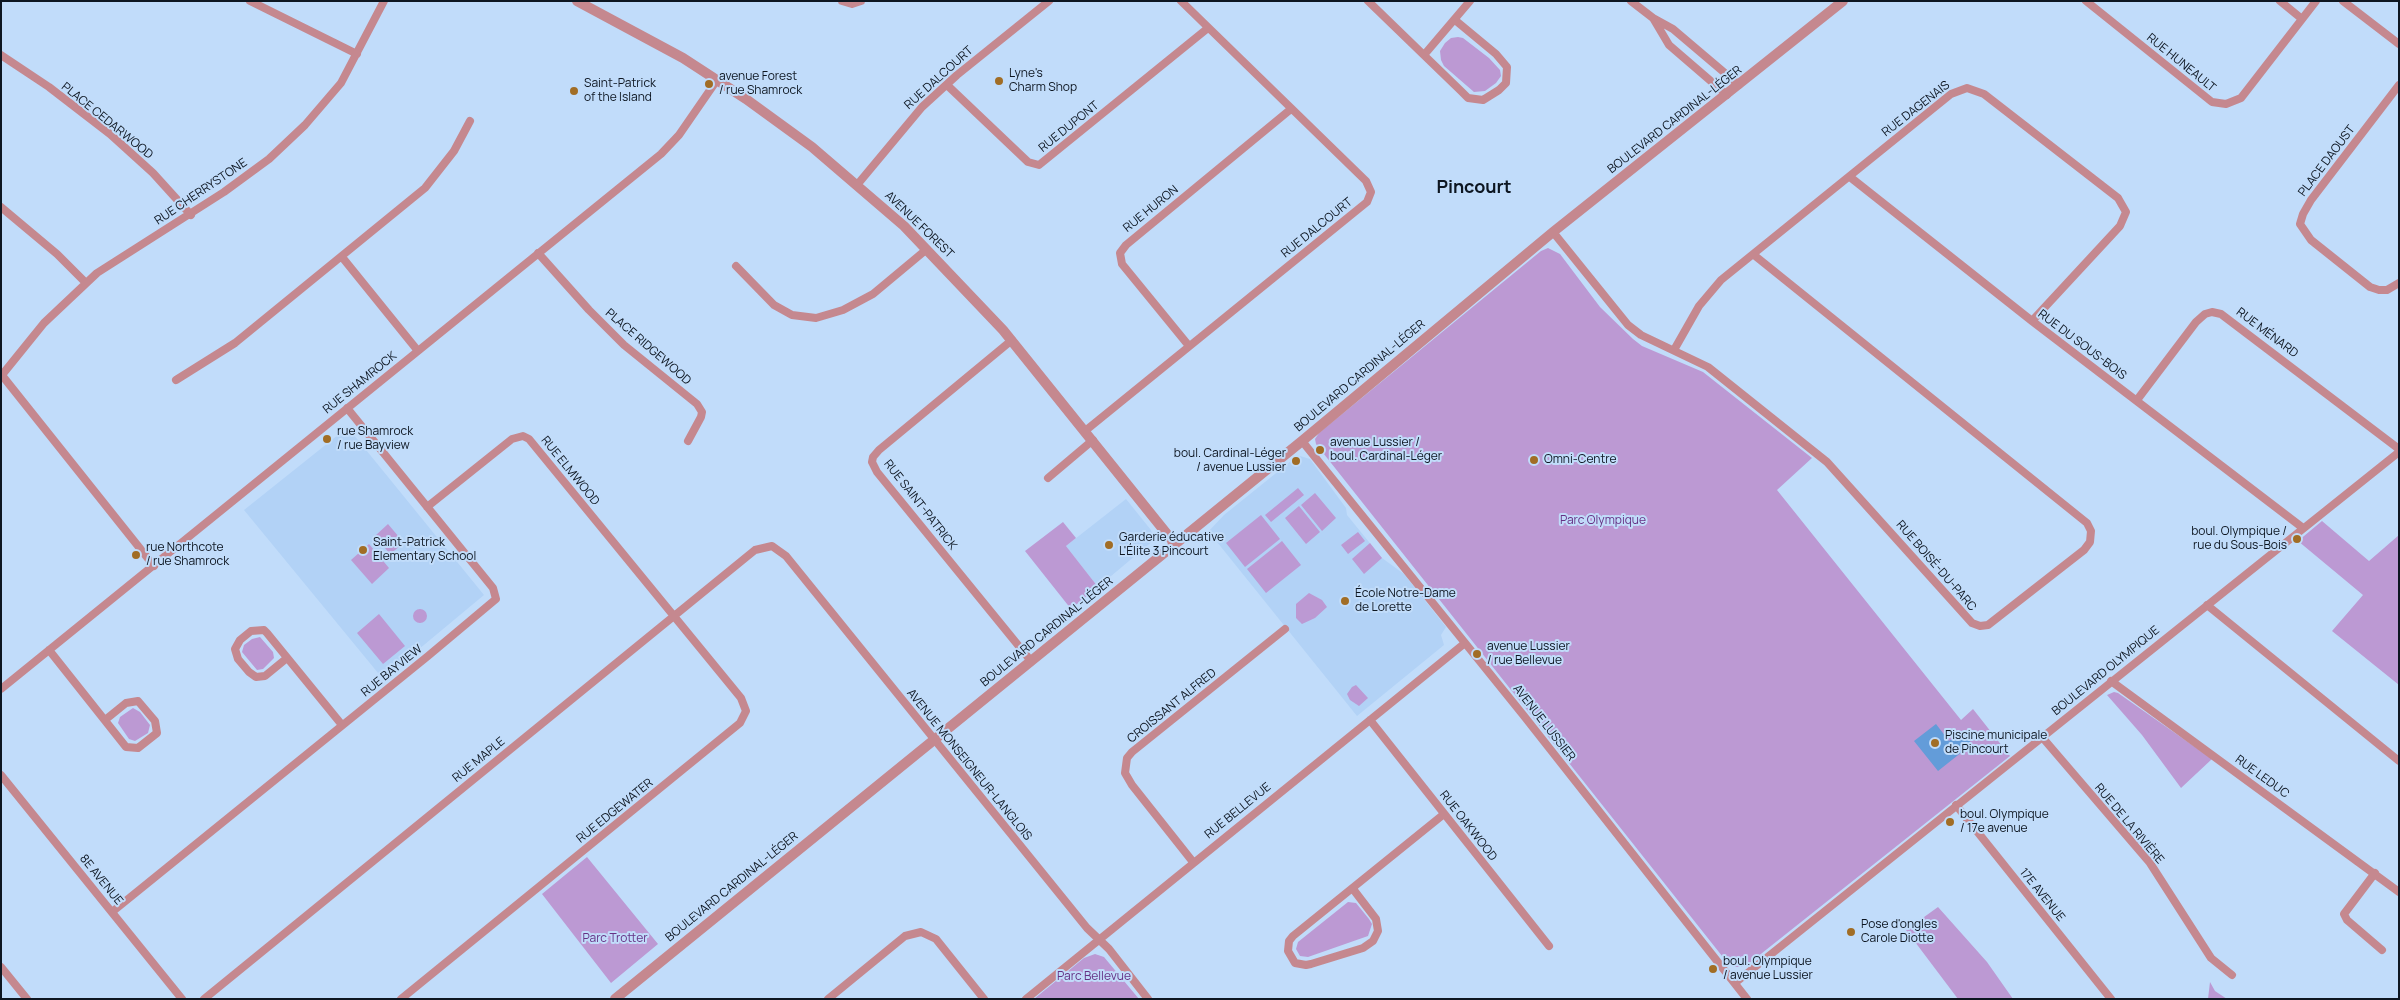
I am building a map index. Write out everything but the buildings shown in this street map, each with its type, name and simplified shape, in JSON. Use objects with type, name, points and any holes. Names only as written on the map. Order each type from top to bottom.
[{"type":"street","points":[[250,1],[357,54]]},
{"type":"street","name":"RUE CHERRYSTONE","points":[[1,375],[44,323],[86,283],[111,264],[191,215],[269,159],[305,125],[342,83],[384,1]]},
{"type":"street","name":"AVENUE FOREST","points":[[577,1],[650,40],[718,80],[780,123],[857,185],[927,248],[1012,340],[1175,544]]},
{"type":"street","points":[[842,1],[852,4],[861,1]]},
{"type":"street","name":"RUE DALCOURT","points":[[857,185],[912,118],[947,84],[1049,1]]},
{"type":"street","name":"RUE DALCOURT","points":[[1085,431],[1370,198],[1370,186],[1366,181],[1181,1]]},
{"type":"street","points":[[1368,1],[1468,98],[1483,100],[1506,83],[1508,75],[1503,60],[1455,20]]},
{"type":"street","points":[[1424,55],[1470,1]]},
{"type":"street","points":[[1632,1],[1653,18],[1673,30],[1739,85]]},
{"type":"street","name":"BOULEVARD CARDINAL-LÉGER","points":[[615,999],[1302,441],[1553,232],[1844,1]]},
{"type":"street","name":"RUE HUNEAULT","points":[[2086,1],[2217,104],[2226,104],[2241,98],[2316,1]]},
{"type":"street","points":[[2280,1],[2302,19]]},
{"type":"street","points":[[2343,1],[2399,44]]},
{"type":"street","points":[[1653,18],[1669,45],[1727,94]]},
{"type":"street","name":"RUE DUPONT","points":[[947,84],[1028,162],[1039,165],[1208,28]]},
{"type":"street","name":"PLACE CEDARWOOD","points":[[1,55],[57,93],[110,134],[153,173],[191,215]]},
{"type":"street","name":"RUE SHAMROCK","points":[[1,689],[667,149],[679,136],[718,80]]},
{"type":"street","name":"PLACE DAOUST","points":[[2399,85],[2311,200],[2300,224],[2304,233],[2311,240],[2370,287],[2378,290],[2387,290],[2399,283]]},
{"type":"street","name":"RUE DAGENAIS","points":[[1674,350],[1699,306],[1721,280],[1951,94],[1962,88],[1972,88],[1984,94],[2118,198],[2126,212],[2120,226],[2032,321]]},
{"type":"street","name":"RUE HURON","points":[[1189,346],[1122,264],[1120,253],[1126,244],[1291,109]]},
{"type":"street","points":[[176,380],[235,343],[425,188],[454,151],[470,121]]},
{"type":"street","name":"RUE DU SOUS-BOIS","points":[[1850,177],[2032,321],[2303,528]]},
{"type":"street","points":[[1,208],[57,254],[86,283]]},
{"type":"street","name":"RUE BOISÉ-DU-PARC","points":[[1553,232],[1628,325],[1642,335],[1708,367],[1728,381],[1827,462],[1972,623],[1980,626],[1988,625],[2084,550],[2090,542],[2091,532],[2088,523],[1754,255]]},
{"type":"street","points":[[736,266],[774,306],[792,315],[816,318],[843,310],[873,294],[927,248]]},
{"type":"street","name":"PLACE RIDGEWOOD","points":[[538,253],[583,304],[624,345],[697,404],[702,412],[702,417],[688,441]]},
{"type":"street","points":[[342,257],[418,351]]},
{"type":"street","name":"RUE MÉNARD","points":[[2137,400],[2196,322],[2205,314],[2212,312],[2221,314],[2399,451]]},
{"type":"street","name":"RUE SAINT-PATRICK","points":[[1012,340],[879,450],[872,457],[872,462],[877,472],[1031,661]]},
{"type":"street","points":[[1,375],[154,566]]},
{"type":"street","name":"RUE BAYVIEW","points":[[112,912],[490,606],[496,599],[493,588],[347,408]]},
{"type":"street","name":"RUE ELMWOOD","points":[[427,507],[512,439],[523,436],[529,439],[674,617]]},
{"type":"street","points":[[1048,478],[1093,440]]},
{"type":"street","name":"AVENUE LUSSIER","points":[[1302,441],[1747,999]]},
{"type":"street","name":"BOULEVARD OLYMPIQUE","points":[[1735,982],[2399,451]]},
{"type":"street","name":"RUE MAPLE","points":[[204,999],[755,550],[772,546]]},
{"type":"street","name":"AVENUE MONSEIGNEUR-LANGLOIS","points":[[772,546],[786,556],[1087,928],[1109,949],[1148,999]]},
{"type":"street","points":[[2207,605],[2399,761]]},
{"type":"street","name":"RUE EDGEWATER","points":[[401,999],[744,718],[745,705],[741,698],[674,617]]},
{"type":"street","points":[[287,658],[265,676],[256,677],[238,659],[235,649],[240,640],[251,631],[260,629],[267,633],[342,726]]},
{"type":"street","name":"CROISSANT ALFRED","points":[[1193,862],[1127,779],[1124,767],[1127,758],[1285,629]]},
{"type":"street","name":"RUE BELLEVUE","points":[[1026,999],[1465,643]]},
{"type":"street","points":[[49,650],[123,743],[130,749],[143,745],[157,733],[155,721],[138,702],[126,704],[105,720]]},
{"type":"street","name":"RUE LEDUC","points":[[2111,681],[2399,892]]},
{"type":"street","name":"RUE OAKWOOD","points":[[1370,720],[1549,946]]},
{"type":"street","name":"RUE DE LA RIVIÈRE","points":[[2042,737],[2150,864],[2211,958],[2232,975]]},
{"type":"street","name":"8E AVENUE","points":[[1,775],[182,999]]},
{"type":"street","name":"17E AVENUE","points":[[1956,805],[2111,999]]},
{"type":"street","points":[[1354,889],[1376,919],[1378,931],[1373,941],[1363,948],[1311,964],[1295,963],[1288,951],[1289,942],[1293,936],[1354,889],[1444,814]]},
{"type":"street","points":[[2374,873],[2344,914],[2347,920],[2382,950]]},
{"type":"street","points":[[828,999],[905,936],[921,932],[936,939],[984,999]]},
{"type":"street","points":[[1,967],[27,999]]},
{"type":"shaded area","name":"Saint-Patrick Elementary School","points":[[349,429],[484,595],[383,679],[244,510],[343,431]]},
{"type":"shaded area","name":"École Notre-Dame de Lorette","points":[[1300,456],[1310,459],[1346,508],[1347,515],[1382,558],[1404,574],[1446,627],[1441,635],[1444,645],[1357,716],[1213,537],[1207,533],[1224,515],[1296,457]]},
{"type":"shaded area","name":"Garderie éducative L'Élite 3 Pincourt","points":[[1126,499],[1151,530],[1154,540],[1098,587],[1066,546]]},
{"type":"green space","points":[[1451,38],[1463,38],[1489,58],[1500,70],[1501,76],[1496,83],[1485,91],[1474,92],[1444,66],[1441,60],[1440,51],[1445,43]]},
{"type":"green space","name":"Parc Olympique","points":[[1548,248],[1560,254],[1600,307],[1633,339],[1642,346],[1703,372],[1812,458],[1777,490],[1961,720],[1973,709],[2010,756],[1747,965],[1742,967],[1736,967],[1726,961],[1316,444],[1315,439],[1319,433],[1541,251]]},
{"type":"green space","points":[[1298,488],[1304,495],[1271,522],[1265,515]]},
{"type":"green space","points":[[1315,493],[1336,518],[1322,531],[1301,505]]},
{"type":"green space","points":[[1299,506],[1320,532],[1306,544],[1285,518]]},
{"type":"green space","points":[[1261,515],[1280,539],[1245,567],[1226,543]]},
{"type":"green space","points":[[2322,521],[2369,561],[2399,535],[2399,685],[2332,631],[2363,595],[2298,541]]},
{"type":"green space","points":[[1063,522],[1076,538],[1066,546],[1098,587],[1071,609],[1025,551]]},
{"type":"green space","points":[[388,524],[404,543],[390,554],[375,536]]},
{"type":"green space","points":[[1358,532],[1365,541],[1348,554],[1341,545]]},
{"type":"green space","points":[[1282,541],[1301,565],[1266,593],[1247,569]]},
{"type":"green space","points":[[1370,543],[1382,558],[1364,574],[1352,559]]},
{"type":"green space","points":[[369,544],[389,568],[372,584],[351,560]]},
{"type":"green space","points":[[1309,593],[1322,600],[1327,607],[1315,618],[1302,624],[1296,618],[1296,604]]},
{"type":"green space","points":[[420,609],[425,611],[427,616],[425,621],[420,623],[415,621],[413,616],[415,611]]},
{"type":"green space","points":[[379,614],[405,646],[383,664],[357,633]]},
{"type":"green space","points":[[260,637],[273,652],[274,658],[263,669],[257,670],[242,652],[244,645],[252,639]]},
{"type":"green space","points":[[1356,685],[1368,698],[1359,706],[1350,700],[1347,694]]},
{"type":"green space","points":[[2114,692],[2212,759],[2181,788],[2142,735],[2107,695]]},
{"type":"green space","points":[[133,708],[140,712],[150,725],[148,733],[135,741],[129,739],[118,723],[120,717]]},
{"type":"green space","name":"Parc Trotter","points":[[587,857],[658,944],[611,983],[542,894]]},
{"type":"green space","points":[[1348,902],[1356,903],[1372,924],[1368,936],[1308,957],[1300,956],[1296,949],[1298,942]]},
{"type":"green space","points":[[1938,907],[1987,962],[2013,999],[1958,999],[1906,930]]},
{"type":"green space","name":"Parc Bellevue","points":[[1095,954],[1104,957],[1139,999],[1034,999],[1084,958]]},
{"type":"green space","points":[[2210,982],[2215,991],[2227,999],[2208,999]]},
{"type":"water","points":[[1936,724],[1949,741],[1962,731],[1972,744],[1938,771],[1914,741]]},
{"type":"place","name":"Lyne's Charm Shop","points":[[999,81]]},
{"type":"place","name":"avenue Forest / rue Shamrock","points":[[709,84]]},
{"type":"place","name":"Saint-Patrick of the Island","points":[[574,91]]},
{"type":"place","name":"rue Shamrock / rue Bayview","points":[[327,439]]},
{"type":"place","name":"avenue Lussier / boul. Cardinal-Léger","points":[[1320,450]]},
{"type":"place","name":"Omni-Centre","points":[[1534,460]]},
{"type":"place","name":"boul. Cardinal-Léger / avenue Lussier","points":[[1296,461]]},
{"type":"place","name":"boul. Olympique / rue du Sous-Bois","points":[[2297,539]]},
{"type":"place","name":"Garderie éducative L'Élite 3 Pincourt","points":[[1109,545]]},
{"type":"place","name":"Saint-Patrick Elementary School","points":[[363,550]]},
{"type":"place","name":"rue Northcote / rue Shamrock","points":[[136,555]]},
{"type":"place","name":"École Notre-Dame de Lorette","points":[[1345,601]]},
{"type":"place","name":"avenue Lussier / rue Bellevue","points":[[1477,654]]},
{"type":"place","name":"Piscine municipale de Pincourt","points":[[1935,743]]},
{"type":"place","name":"boul. Olympique / 17e avenue","points":[[1950,822]]},
{"type":"place","name":"Pose d'ongles Carole Diotte","points":[[1851,932]]},
{"type":"place","name":"boul. Olympique / avenue Lussier","points":[[1713,969]]},
{"type":"district","name":"Pincourt","points":[[1474,188]]}]
